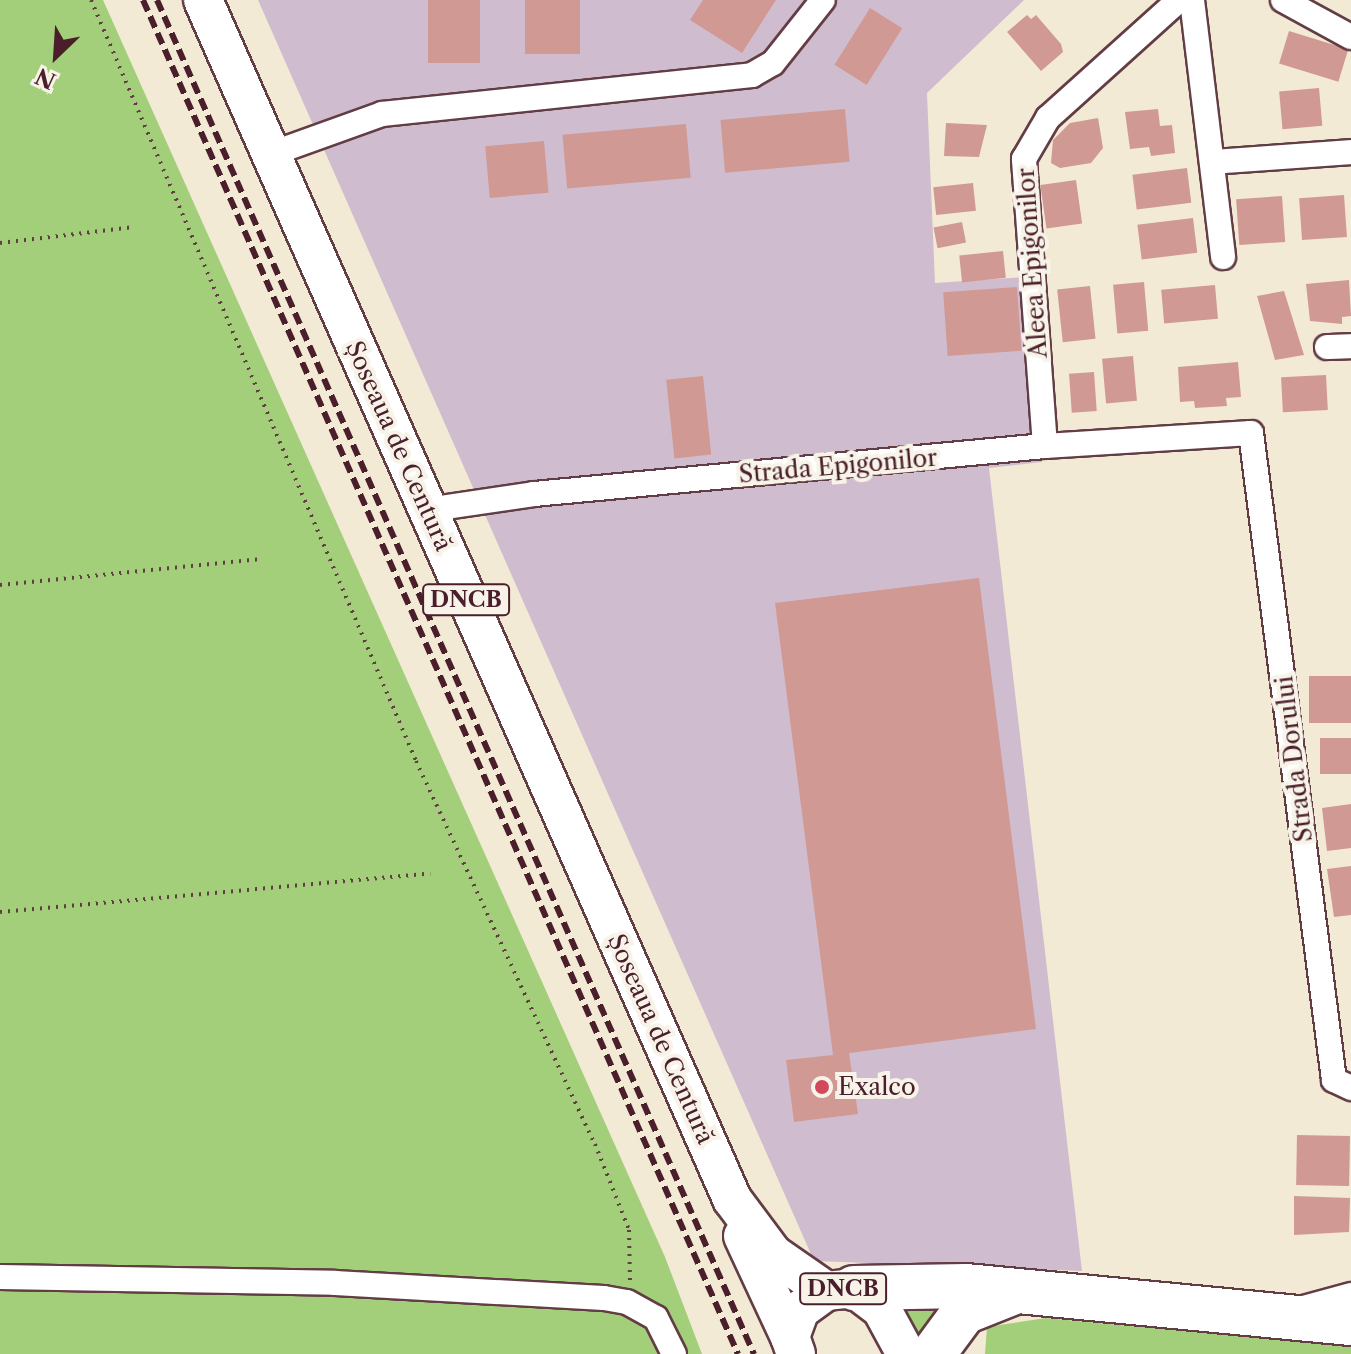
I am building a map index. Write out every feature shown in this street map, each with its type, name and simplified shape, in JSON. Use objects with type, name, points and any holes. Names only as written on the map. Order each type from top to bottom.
[{"type":"highway","points":[[840,1290],[966,1286],[1351,1323]]},
{"type":"highway","points":[[933,1354],[964,1312],[1018,1292]]},
{"type":"main road","name":"Șoseaua de Centură","points":[[203,0],[732,1199],[737,1223],[793,1346]]},
{"type":"main road","name":"Șoseaua de Centură","points":[[732,1199],[773,1254],[881,1308],[906,1354]]},
{"type":"main road","name":"Șoseaua de Centură","points":[[793,1346],[800,1310],[840,1290]]},
{"type":"street","points":[[271,154],[382,114],[752,75],[773,63],[823,0]]},
{"type":"street","name":"Aleea Epigonilor","points":[[1045,446],[1024,159],[1048,118],[1179,0]]},
{"type":"street","points":[[1192,0],[1223,257]]},
{"type":"street","points":[[1283,0],[1351,37]]},
{"type":"street","points":[[1212,162],[1351,152]]},
{"type":"street","name":"Strada Epigonilor","points":[[426,510],[534,494],[1045,446],[1251,433]]},
{"type":"street","name":"Strada Dorului","points":[[1251,433],[1344,1086]]},
{"type":"street","points":[[0,1277],[335,1283],[627,1302],[656,1318],[674,1354]]},
{"type":"street","points":[[1281,1318],[1318,1301],[1351,1295]]},
{"type":"path","points":[[91,0],[416,761],[595,1144],[629,1230],[633,1264],[627,1302]]},
{"type":"path","points":[[0,243],[134,227]]},
{"type":"path","points":[[0,585],[262,559]]},
{"type":"path","points":[[0,912],[430,874]]},
{"type":"shaded area","points":[[258,0],[1024,0],[927,93],[935,283],[1027,277],[1042,462],[989,468],[1082,1271],[814,1261]]},
{"type":"green space","points":[[0,0],[103,0],[665,1257],[702,1354],[0,1354]]},
{"type":"green space","points":[[967,1295],[921,1350],[899,1299]]},
{"type":"green space","points":[[1046,1318],[1141,1327],[1162,1325],[1351,1347],[1351,1354],[985,1354],[987,1327]]},
{"type":"building","points":[[428,0],[480,0],[480,63],[428,63]]},
{"type":"building","points":[[525,0],[580,0],[580,54],[525,54]]},
{"type":"building","points":[[703,0],[776,0],[742,53],[690,20]]},
{"type":"building","points":[[870,8],[902,28],[867,85],[834,65]]},
{"type":"building","points":[[1027,15],[1031,19],[1036,15],[1061,44],[1063,52],[1041,71],[1007,32]]},
{"type":"building","points":[[1289,31],[1348,49],[1338,82],[1279,64]]},
{"type":"building","points":[[1319,88],[1322,126],[1282,129],[1279,91]]},
{"type":"building","points":[[845,109],[850,162],[725,173],[720,120]]},
{"type":"building","points":[[1158,109],[1160,126],[1172,125],[1175,153],[1151,156],[1149,147],[1130,149],[1125,112]]},
{"type":"building","points":[[1098,118],[1103,148],[1091,163],[1060,168],[1051,163],[1053,140],[1070,123]]},
{"type":"building","points":[[946,123],[987,125],[979,157],[944,156]]},
{"type":"building","points":[[686,124],[691,178],[567,189],[562,135]]},
{"type":"building","points":[[544,141],[549,193],[490,198],[485,146]]},
{"type":"building","points":[[1187,168],[1191,203],[1137,209],[1132,175]]},
{"type":"building","points":[[1076,180],[1082,224],[1046,229],[1040,185]]},
{"type":"building","points":[[973,183],[976,211],[936,215],[933,187]]},
{"type":"building","points":[[1344,195],[1347,237],[1302,240],[1299,198]]},
{"type":"building","points":[[1282,196],[1285,242],[1239,245],[1236,199]]},
{"type":"building","points":[[1193,218],[1197,253],[1142,260],[1137,225]]},
{"type":"building","points":[[962,222],[966,243],[938,248],[934,228]]},
{"type":"building","points":[[1003,251],[1006,278],[962,282],[959,256]]},
{"type":"building","points":[[1349,280],[1351,316],[1342,317],[1342,324],[1310,321],[1306,284]]},
{"type":"building","points":[[1144,282],[1148,331],[1117,334],[1113,285]]},
{"type":"building","points":[[1215,285],[1218,319],[1164,324],[1161,290]]},
{"type":"building","points":[[1090,286],[1096,339],[1063,342],[1057,289]]},
{"type":"building","points":[[1017,287],[1021,351],[948,356],[943,292]]},
{"type":"building","points":[[1284,291],[1304,355],[1275,360],[1257,296]]},
{"type":"building","points":[[1133,356],[1137,401],[1106,404],[1102,359]]},
{"type":"building","points":[[1238,362],[1241,397],[1226,398],[1227,406],[1195,408],[1194,401],[1180,402],[1178,367]]},
{"type":"building","points":[[1094,372],[1097,411],[1072,413],[1069,374]]},
{"type":"building","points":[[1326,375],[1328,410],[1283,412],[1281,377]]},
{"type":"building","points":[[703,376],[711,455],[674,458],[666,380]]},
{"type":"building","points":[[979,578],[1036,1029],[849,1053],[858,1114],[794,1122],[786,1060],[833,1055],[775,603]]},
{"type":"building","points":[[1309,676],[1351,676],[1351,723],[1309,723]]},
{"type":"building","points":[[1320,738],[1351,738],[1351,774],[1320,774]]},
{"type":"building","points":[[1351,804],[1351,848],[1327,851],[1322,808]]},
{"type":"building","points":[[1351,866],[1351,915],[1334,917],[1327,869]]},
{"type":"building","points":[[1297,1135],[1350,1136],[1349,1186],[1296,1185]]},
{"type":"building","points":[[1294,1196],[1350,1198],[1349,1232],[1294,1235]]},
{"type":"railway","points":[[143,0],[738,1354]]},
{"type":"railway","points":[[157,0],[754,1354]]},
{"type":"place","name":"Exalco","points":[[822,1087]]}]
